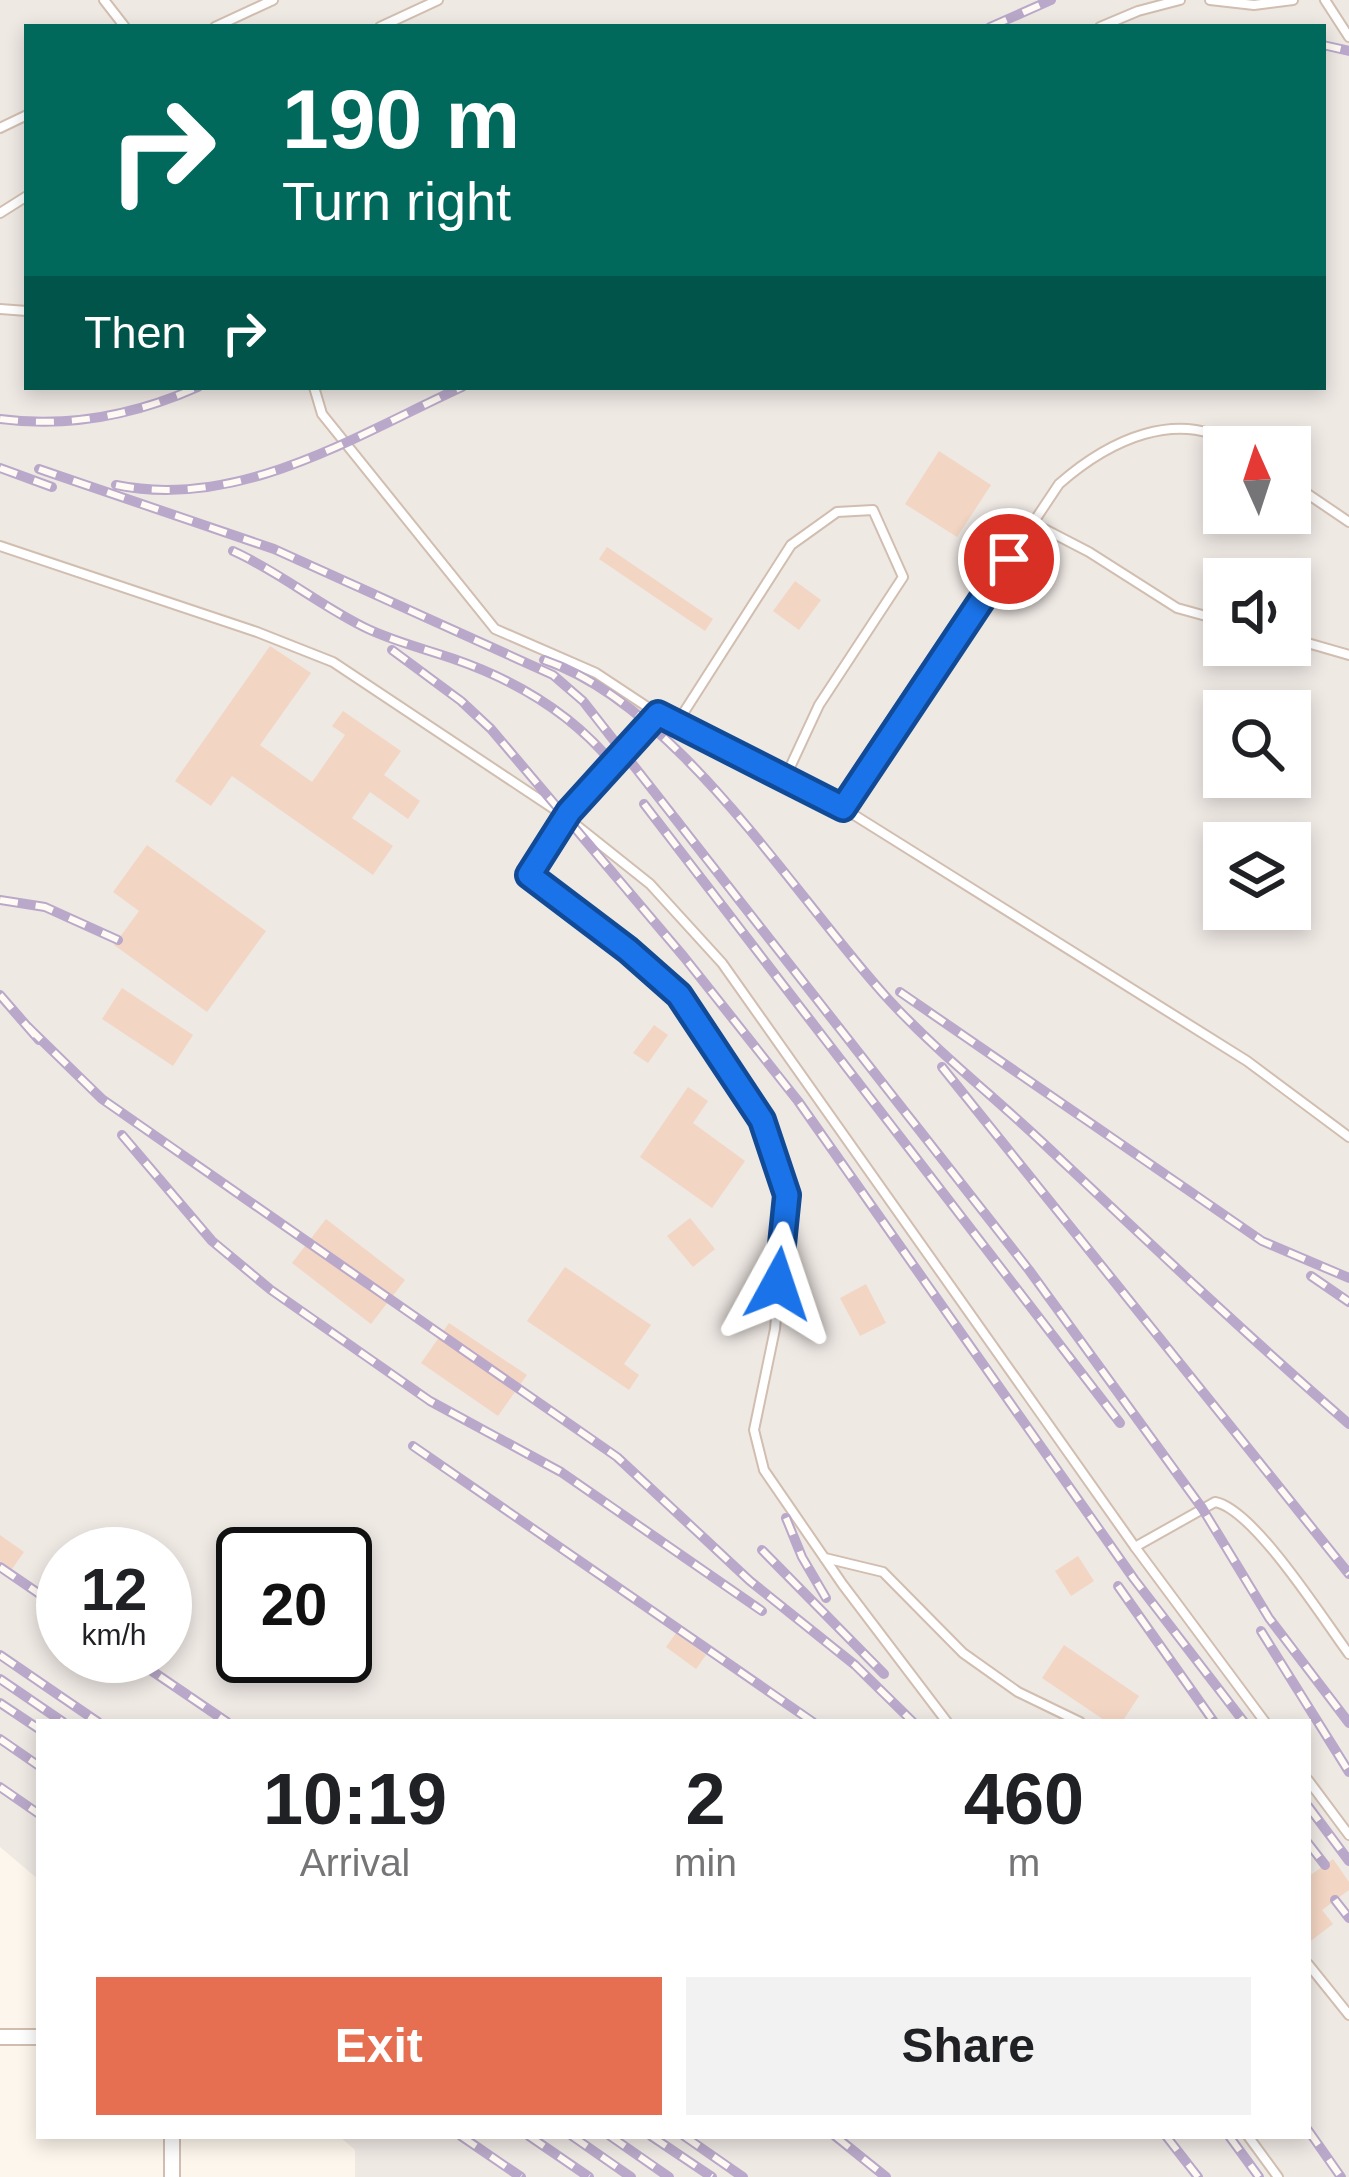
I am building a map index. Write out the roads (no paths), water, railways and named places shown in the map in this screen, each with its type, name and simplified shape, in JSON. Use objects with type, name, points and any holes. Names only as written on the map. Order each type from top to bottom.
[{"type":"street","points":[[0,2037],[36,2037]]},
{"type":"street","points":[[172,2139],[172,2177]]},
{"type":"lane","points":[[221,24],[273,0]]},
{"type":"lane","points":[[386,24],[438,0]]},
{"type":"lane","points":[[1107,24],[1180,0]]},
{"type":"lane","points":[[1210,0],[1254,4],[1293,0]]},
{"type":"lane","points":[[1325,0],[1349,37]]},
{"type":"lane","points":[[315,390],[322,414],[494,629],[596,673],[658,714],[843,808],[1247,1061],[1349,1137]]},
{"type":"lane","points":[[843,808],[1060,484],[1091,456],[1135,434],[1187,428],[1203,431]]},
{"type":"lane","points":[[1311,496],[1349,522]]},
{"type":"lane","points":[[677,723],[791,545],[837,512],[873,510],[903,577],[819,705],[785,778]]},
{"type":"lane","points":[[1033,524],[1089,552],[1177,608],[1203,616]]},
{"type":"lane","points":[[0,546],[333,662],[566,817],[650,884],[722,963],[1135,1547],[1263,1719]]},
{"type":"lane","points":[[1311,644],[1349,655]]},
{"type":"lane","points":[[658,714],[566,817],[529,875],[679,995],[762,1120],[787,1195],[775,1329],[754,1430],[764,1470],[945,1719]]},
{"type":"lane","points":[[1135,1547],[1215,1502],[1229,1504],[1252,1524],[1349,1654]]},
{"type":"lane","points":[[824,1557],[884,1572],[963,1653],[1018,1692],[1074,1719]]},
{"type":"lane","points":[[1311,1784],[1349,1835]]},
{"type":"lane","points":[[1311,1968],[1349,2015]]},
{"type":"lane","points":[[1251,2139],[1278,2177]]},
{"type":"railway","points":[[997,24],[1051,0]]},
{"type":"railway","points":[[1326,46],[1349,51]]},
{"type":"railway","points":[[0,419],[51,422],[101,417],[190,390]]},
{"type":"railway","points":[[116,485],[162,490],[251,478],[338,446],[456,390]]},
{"type":"railway","points":[[0,468],[52,487]]},
{"type":"railway","points":[[39,469],[274,549],[553,675],[583,701],[1029,1270],[1202,1508],[1269,1618],[1349,1723]]},
{"type":"railway","points":[[233,551],[368,629],[478,668],[523,690],[584,734],[619,771]]},
{"type":"railway","points":[[392,650],[491,729],[684,957],[798,1101],[1134,1579],[1242,1719]]},
{"type":"railway","points":[[544,660],[594,684],[642,718],[687,760],[907,1019],[1349,1424]]},
{"type":"railway","points":[[644,804],[1120,1423]]},
{"type":"railway","points":[[0,900],[45,907],[118,940]]},
{"type":"railway","points":[[900,992],[1262,1241],[1349,1278]]},
{"type":"railway","points":[[0,995],[39,1040]]},
{"type":"railway","points":[[28,1027],[102,1099],[617,1457],[750,1581],[855,1665],[910,1719]]},
{"type":"railway","points":[[942,1067],[1349,1574]]},
{"type":"railway","points":[[122,1135],[212,1241],[271,1290],[430,1401],[561,1472],[762,1611]]},
{"type":"railway","points":[[1311,1276],[1349,1302]]},
{"type":"railway","points":[[413,1446],[809,1719]]},
{"type":"railway","points":[[786,1518],[826,1598]]},
{"type":"railway","points":[[762,1550],[884,1674]]},
{"type":"railway","points":[[0,1567],[36,1592]]},
{"type":"railway","points":[[1118,1586],[1212,1719]]},
{"type":"railway","points":[[1261,1631],[1349,1772]]},
{"type":"railway","points":[[0,1655],[94,1719]]},
{"type":"railway","points":[[0,1679],[59,1719]]},
{"type":"railway","points":[[170,1683],[223,1719]]},
{"type":"railway","points":[[0,1703],[36,1727]]},
{"type":"railway","points":[[0,1739],[36,1764]]},
{"type":"railway","points":[[0,1787],[36,1812]]},
{"type":"railway","points":[[1311,1810],[1349,1861]]},
{"type":"railway","points":[[1311,1847],[1325,1865]]},
{"type":"railway","points":[[1335,1900],[1349,1918]]},
{"type":"railway","points":[[1311,2134],[1341,2177]]},
{"type":"railway","points":[[465,2139],[521,2177]]},
{"type":"railway","points":[[533,2139],[589,2177]]},
{"type":"railway","points":[[576,2139],[631,2177]]},
{"type":"railway","points":[[614,2139],[669,2177]]},
{"type":"railway","points":[[655,2139],[712,2177]]},
{"type":"railway","points":[[688,2139],[743,2177]]},
{"type":"railway","points":[[839,2139],[886,2177]]},
{"type":"railway","points":[[1168,2139],[1198,2177]]},
{"type":"railway","points":[[1231,2139],[1259,2177]]}]
